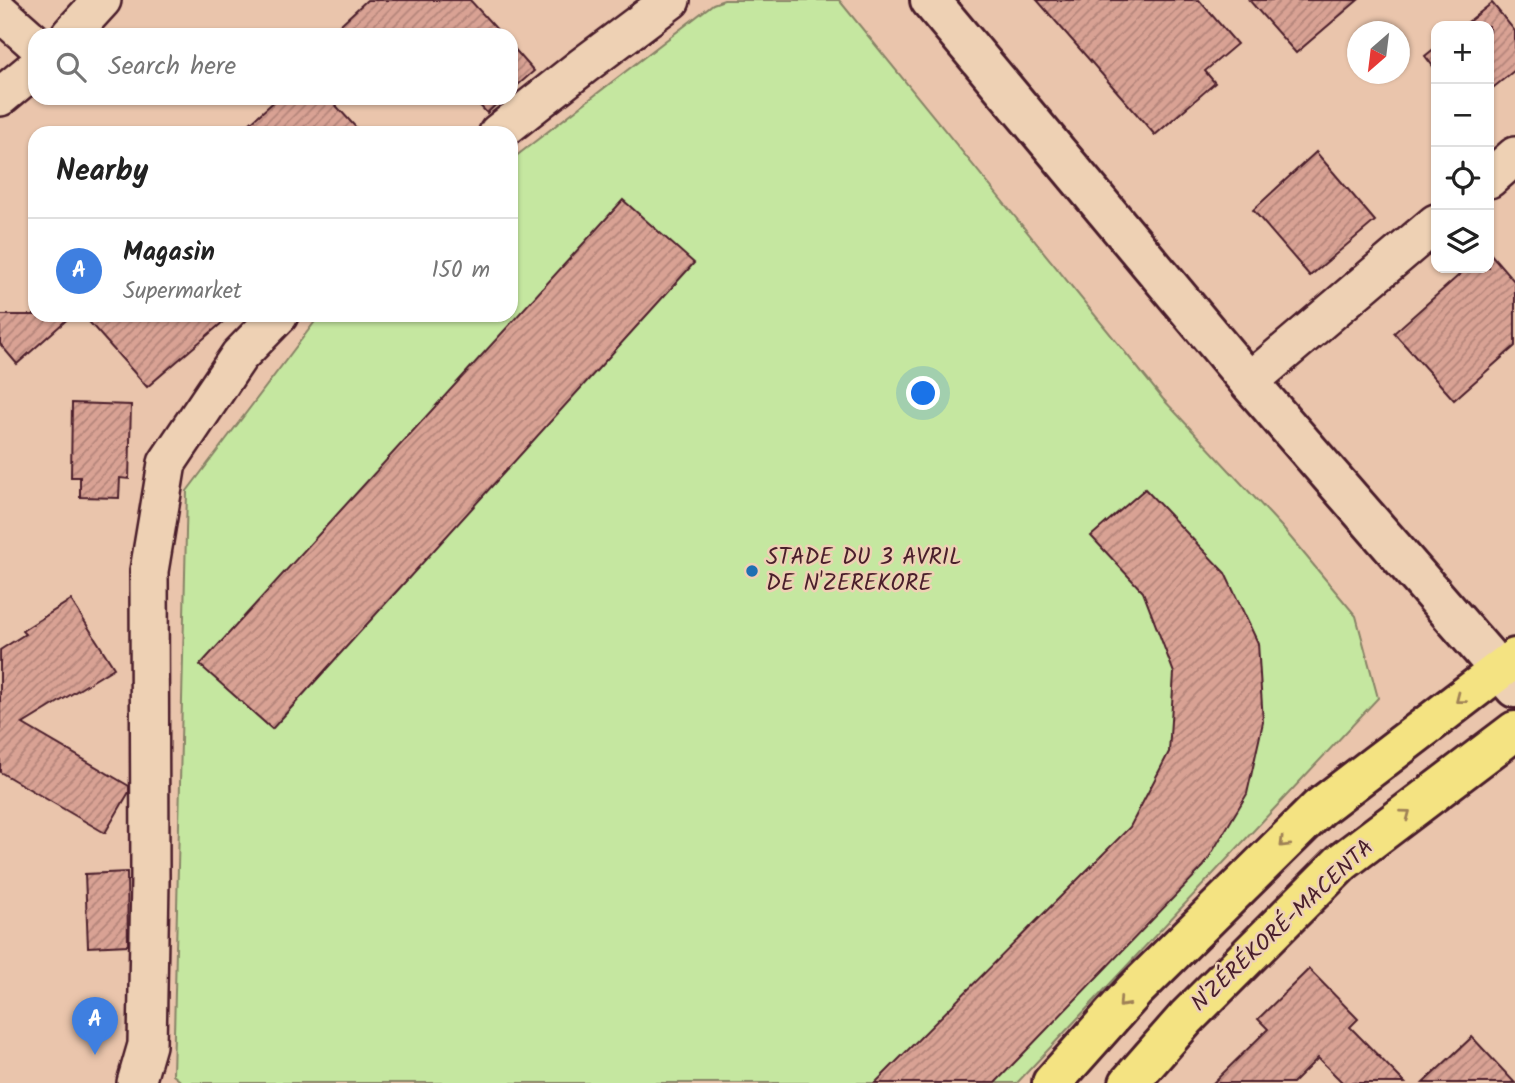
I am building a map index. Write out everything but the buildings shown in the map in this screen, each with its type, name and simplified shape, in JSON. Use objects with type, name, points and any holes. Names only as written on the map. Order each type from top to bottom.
[{"type":"highway","points":[[1052,1083],[1134,991],[1320,808],[1509,672]]},
{"type":"highway","name":"N'ZÉRÉKORÉ-MACENTA","points":[[1129,1083],[1187,1017],[1342,862],[1515,731]]},
{"type":"street","points":[[76,28],[102,0]]},
{"type":"street","points":[[507,126],[671,0]]},
{"type":"street","points":[[930,0],[1249,382],[1509,672]]},
{"type":"street","points":[[0,12],[28,37]]},
{"type":"street","points":[[0,96],[28,74]]},
{"type":"street","points":[[1494,175],[1515,156]]},
{"type":"street","points":[[1249,382],[1431,227]]},
{"type":"street","points":[[136,1083],[147,1045],[150,880],[149,571],[167,463],[239,356],[272,322]]},
{"type":"green space","name":"STADE DU 3 AVRIL DE N'ZEREKORE","points":[[724,0],[839,0],[1163,399],[1281,526],[1356,616],[1378,698],[1017,1083],[183,1083],[173,1075],[187,491],[315,322],[518,322],[518,155],[713,4]]},
{"type":"place","name":"STADE DU 3 AVRIL DE N'ZEREKORE","points":[[752,571]]},
{"type":"place","name":"Magasin","points":[[95,1055]]}]
